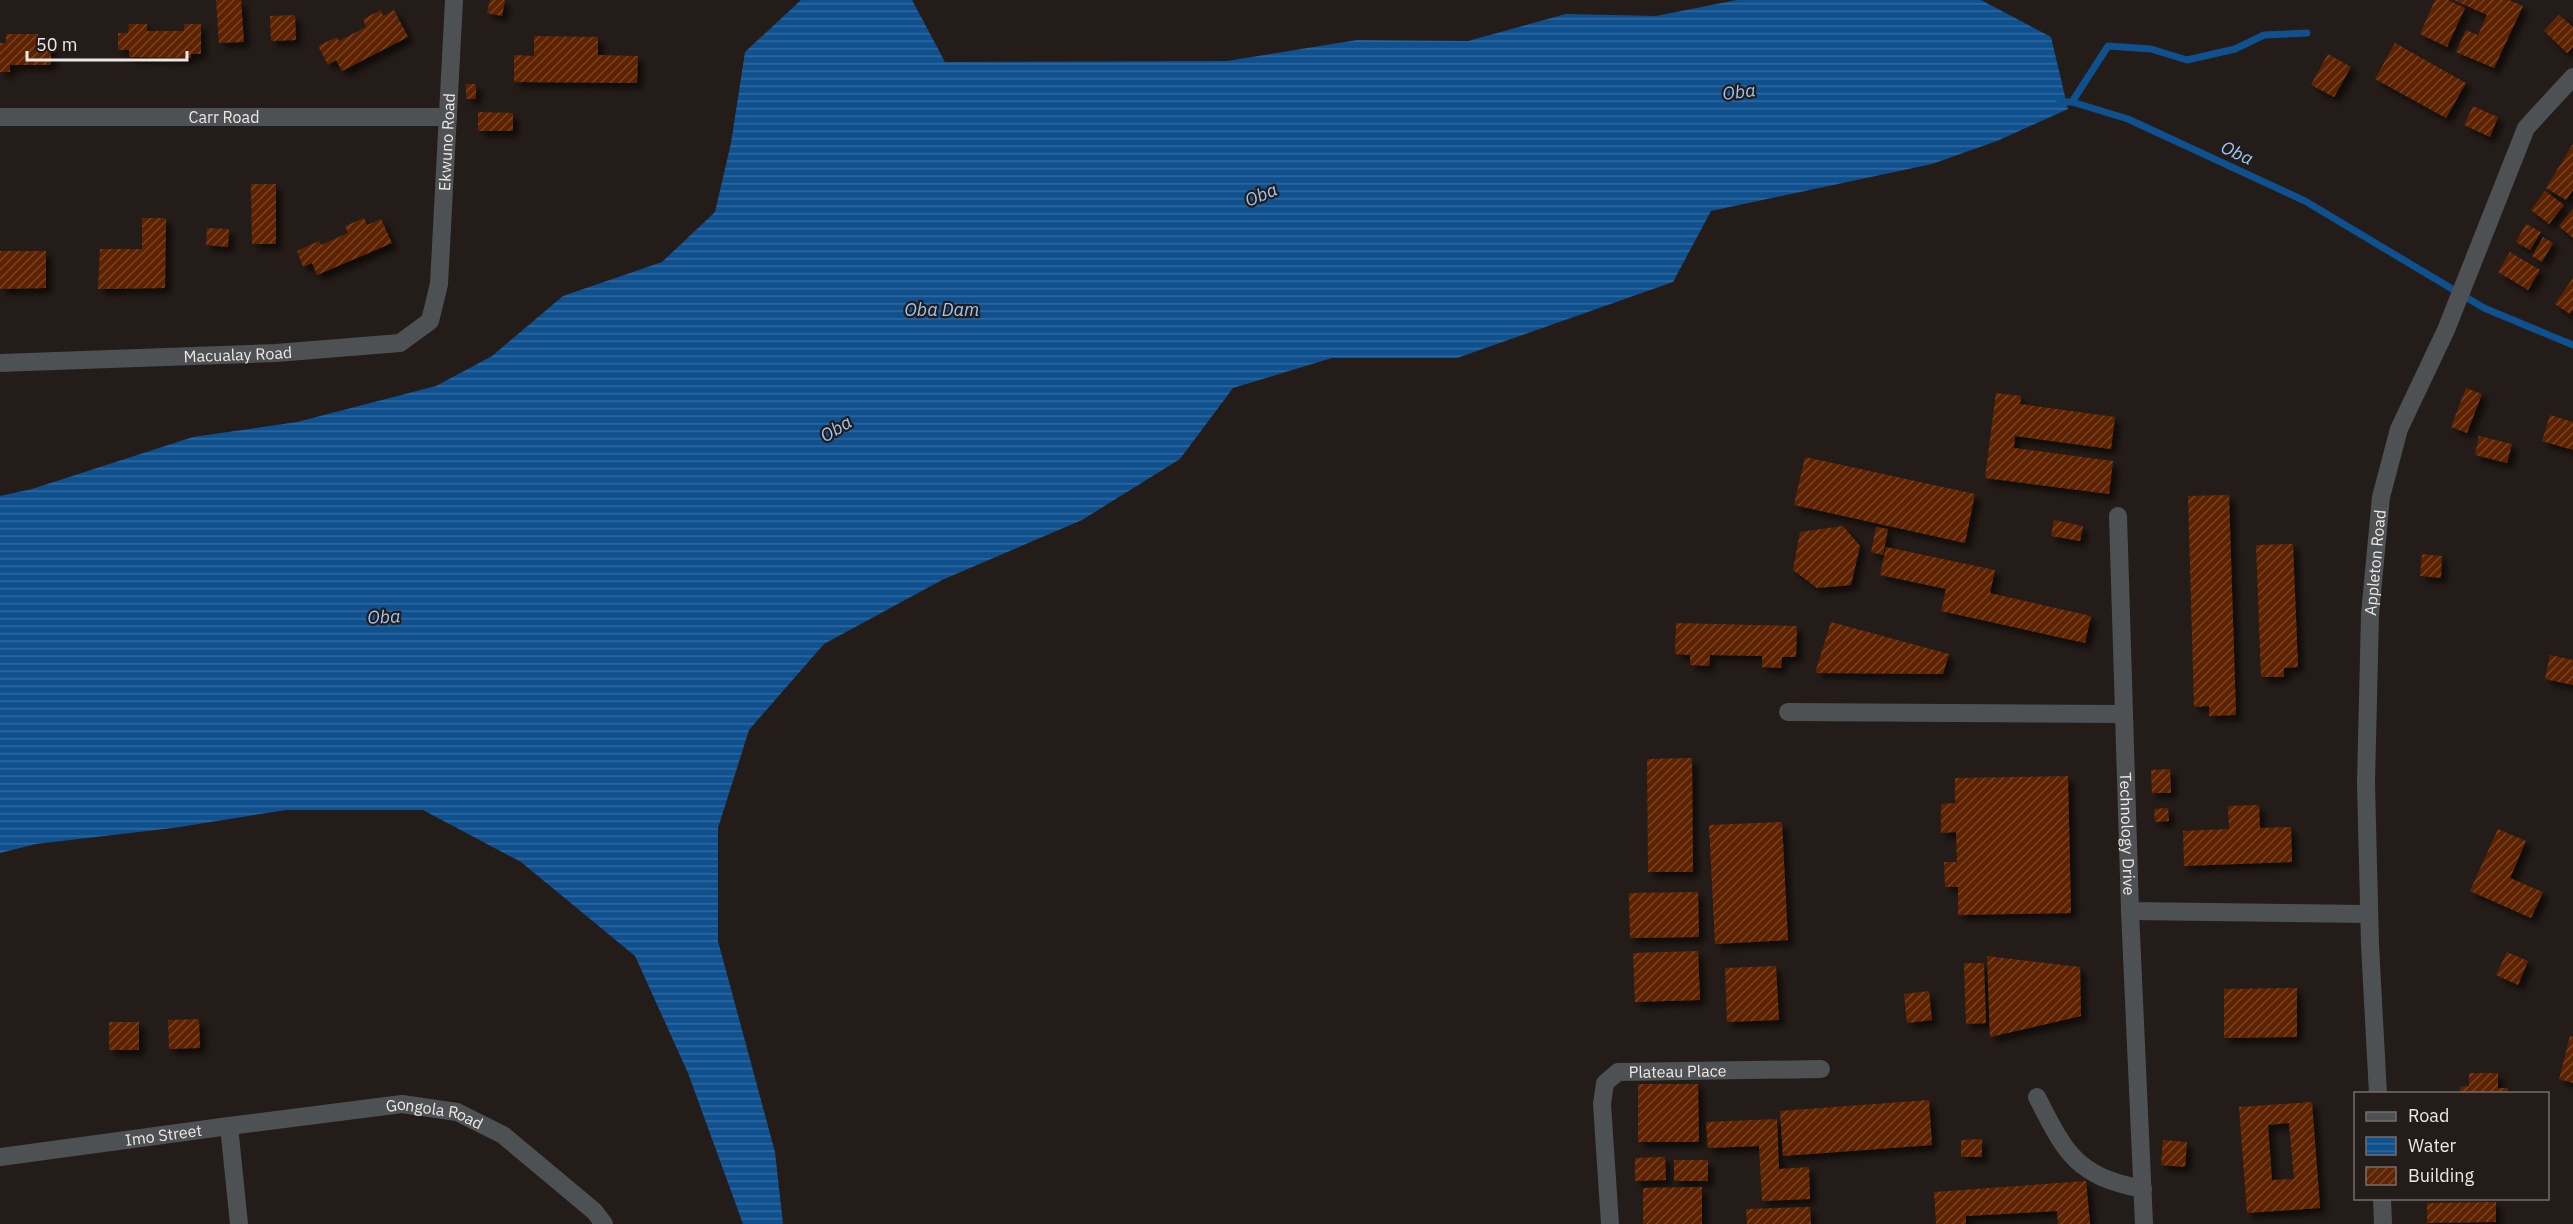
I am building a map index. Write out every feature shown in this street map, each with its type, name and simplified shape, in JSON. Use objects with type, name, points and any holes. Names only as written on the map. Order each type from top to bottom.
[{"type":"street","name":"Ekwuno Road","points":[[438,284],[454,0]]},
{"type":"street","name":"Appleton Road","points":[[2378,1092],[2369,914],[2366,783],[2370,614],[2381,497],[2399,429],[2446,330],[2526,128],[2573,77]]},
{"type":"street","name":"Carr Road","points":[[0,117],[448,117]]},
{"type":"street","name":"Macualay Road","points":[[0,363],[276,353],[400,343],[430,321],[438,284]]},
{"type":"street","name":"Technology Drive","points":[[2118,516],[2130,911],[2369,914]]},
{"type":"street","points":[[1788,712],[2124,714]]},
{"type":"street","points":[[2130,911],[2144,1224]]},
{"type":"street","name":"Plateau Place","points":[[1610,1224],[1602,1104],[1605,1083],[1618,1072],[1821,1069]]},
{"type":"street","points":[[2037,1097],[2061,1144],[2083,1168],[2112,1183],[2143,1189]]},
{"type":"street","name":"Gongola Road","points":[[230,1126],[402,1104],[457,1112],[503,1135],[594,1211],[604,1224]]},
{"type":"street","points":[[230,1126],[239,1224]]},
{"type":"street","name":"Imo Street","points":[[0,1157],[230,1126]]},
{"type":"street","points":[[2382,1200],[2383,1224]]},
{"type":"water","name":"Oba Dam","points":[[801,0],[912,0],[945,62],[1227,61],[1357,40],[1468,41],[1566,14],[1656,16],[1737,0],[1981,0],[2051,37],[2068,109],[1997,141],[1932,164],[1711,211],[1673,282],[1457,358],[1332,358],[1233,388],[1180,459],[1082,520],[942,580],[824,644],[749,730],[718,828],[718,941],[775,1152],[783,1224],[743,1224],[688,1073],[635,956],[521,862],[423,810],[286,810],[173,828],[36,844],[0,853],[0,496],[32,489],[193,437],[297,422],[436,386],[492,356],[563,296],[662,262],[715,212],[731,143],[745,52]]},
{"type":"building","points":[[216,0],[241,0],[244,42],[219,43]]},
{"type":"building","points":[[490,0],[505,0],[502,16],[487,13]]},
{"type":"building","points":[[2435,0],[2448,0],[2465,8],[2447,47],[2420,34]]},
{"type":"building","points":[[2454,0],[2509,0],[2523,6],[2494,68],[2456,52],[2466,30],[2478,35],[2487,15]]},
{"type":"building","points":[[381,10],[383,16],[394,10],[408,37],[342,71],[336,60],[328,65],[318,46],[337,37],[339,41],[366,27],[363,19]]},
{"type":"building","points":[[295,15],[296,40],[271,41],[270,16]]},
{"type":"building","points":[[2559,15],[2573,27],[2573,47],[2567,53],[2544,31]]},
{"type":"building","points":[[129,24],[147,24],[147,31],[184,31],[184,24],[201,24],[201,54],[191,54],[191,58],[129,57],[129,50],[118,50],[118,33],[128,33]]},
{"type":"building","points":[[6,34],[38,34],[38,42],[51,42],[51,65],[10,65],[10,72],[0,72],[0,43],[6,43]]},
{"type":"building","points":[[534,36],[598,37],[598,55],[638,56],[637,83],[514,82],[514,55],[534,56]]},
{"type":"building","points":[[2395,43],[2466,83],[2446,118],[2375,79]]},
{"type":"building","points":[[2328,54],[2351,67],[2334,97],[2311,85]]},
{"type":"building","points":[[466,84],[476,84],[476,99],[466,99]]},
{"type":"building","points":[[2473,106],[2498,117],[2490,137],[2464,125]]},
{"type":"building","points":[[478,112],[513,113],[513,131],[478,131]]},
{"type":"building","points":[[2573,144],[2573,190],[2566,200],[2546,188]]},
{"type":"building","points":[[251,184],[276,184],[276,244],[252,244]]},
{"type":"building","points":[[2545,191],[2564,205],[2549,224],[2531,210]]},
{"type":"building","points":[[2573,209],[2573,238],[2559,226]]},
{"type":"building","points":[[142,218],[166,218],[165,288],[98,289],[100,249],[142,249]]},
{"type":"building","points":[[364,218],[367,225],[381,219],[392,243],[317,275],[312,263],[303,267],[297,251],[319,241],[321,245],[348,233],[345,226]]},
{"type":"building","points":[[2526,224],[2541,232],[2530,250],[2516,242]]},
{"type":"building","points":[[207,228],[229,229],[228,247],[206,245]]},
{"type":"building","points":[[2543,237],[2553,243],[2542,262],[2532,256]]},
{"type":"building","points":[[0,251],[46,251],[46,288],[0,289]]},
{"type":"building","points":[[2510,252],[2540,270],[2528,290],[2498,272]]},
{"type":"building","points":[[2573,278],[2573,310],[2570,314],[2555,304]]},
{"type":"building","points":[[2466,388],[2482,394],[2467,433],[2451,427]]},
{"type":"building","points":[[1996,393],[2021,396],[2020,404],[2115,417],[2111,449],[2015,436],[2014,448],[2113,461],[2109,494],[1985,478]]},
{"type":"building","points":[[2550,415],[2573,422],[2573,450],[2542,441]]},
{"type":"building","points":[[2479,436],[2512,444],[2507,463],[2475,455]]},
{"type":"building","points":[[1805,457],[1975,494],[1965,543],[1794,505]]},
{"type":"building","points":[[2229,495],[2236,715],[2209,716],[2209,706],[2194,707],[2188,496]]},
{"type":"building","points":[[2054,520],[2083,526],[2080,541],[2051,536]]},
{"type":"building","points":[[1843,526],[1860,546],[1851,585],[1817,588],[1793,570],[1800,532]]},
{"type":"building","points":[[1876,527],[1888,529],[1883,555],[1871,552]]},
{"type":"building","points":[[2293,544],[2298,667],[2284,668],[2284,677],[2261,677],[2256,545]]},
{"type":"building","points":[[1886,547],[1995,570],[1990,593],[2091,616],[2085,643],[1941,611],[1946,589],[1880,575]]},
{"type":"building","points":[[2422,554],[2442,556],[2441,578],[2420,576]]},
{"type":"building","points":[[1831,622],[1949,654],[1943,674],[1815,673]]},
{"type":"building","points":[[1676,623],[1797,626],[1796,657],[1782,657],[1781,668],[1762,667],[1762,656],[1710,655],[1709,666],[1690,665],[1690,655],[1675,654]]},
{"type":"building","points":[[2550,655],[2573,660],[2573,685],[2545,679]]},
{"type":"building","points":[[1692,758],[1693,872],[1648,872],[1647,759]]},
{"type":"building","points":[[2170,769],[2171,793],[2152,793],[2151,770]]},
{"type":"building","points":[[2068,776],[2071,913],[1958,915],[1958,887],[1945,887],[1944,862],[1957,862],[1956,832],[1941,833],[1941,804],[1955,803],[1955,778]]},
{"type":"building","points":[[2259,805],[2260,828],[2291,827],[2292,862],[2184,866],[2183,831],[2229,829],[2228,806]]},
{"type":"building","points":[[2168,808],[2169,821],[2155,822],[2154,809]]},
{"type":"building","points":[[1782,822],[1788,940],[1715,944],[1709,825]]},
{"type":"building","points":[[2498,829],[2526,841],[2510,878],[2543,892],[2531,918],[2470,891]]},
{"type":"building","points":[[1698,892],[1699,937],[1630,938],[1629,893]]},
{"type":"building","points":[[1698,951],[1700,1000],[1635,1002],[1633,953]]},
{"type":"building","points":[[2507,952],[2528,961],[2518,985],[2496,975]]},
{"type":"building","points":[[1987,956],[2080,967],[2081,1016],[1990,1037]]},
{"type":"building","points":[[1964,963],[1984,963],[1986,1023],[1966,1024]]},
{"type":"building","points":[[1776,966],[1779,1020],[1727,1022],[1725,968]]},
{"type":"building","points":[[2297,988],[2297,1037],[2224,1038],[2224,989]]},
{"type":"building","points":[[1929,991],[1932,1020],[1907,1023],[1904,994]]},
{"type":"building","points":[[199,1019],[200,1048],[169,1049],[168,1020]]},
{"type":"building","points":[[109,1022],[139,1022],[139,1050],[109,1050]]},
{"type":"building","points":[[2570,1036],[2573,1037],[2573,1083],[2559,1079]]},
{"type":"building","points":[[2469,1073],[2498,1073],[2498,1088],[2508,1088],[2508,1092],[2460,1092],[2460,1087],[2469,1086]]},
{"type":"building","points":[[1638,1084],[1698,1084],[1699,1142],[1638,1142]]},
{"type":"building","points":[[1929,1100],[1932,1145],[1783,1156],[1780,1111]]},
{"type":"building","points":[[2312,1102],[2320,1208],[2247,1213],[2239,1107]],"holes":[[[2289,1123],[2294,1179],[2272,1180],[2268,1125]]]},
{"type":"building","points":[[1777,1119],[1779,1169],[1809,1167],[1810,1199],[1762,1201],[1759,1146],[1708,1148],[1706,1122]]},
{"type":"building","points":[[1982,1139],[1982,1157],[1961,1157],[1961,1140]]},
{"type":"building","points":[[2163,1140],[2187,1142],[2185,1167],[2161,1165]]},
{"type":"building","points":[[1665,1157],[1666,1180],[1635,1181],[1635,1158]]},
{"type":"building","points":[[1674,1160],[1708,1160],[1708,1181],[1674,1181]]},
{"type":"building","points":[[2086,1181],[2090,1224],[2058,1224],[2057,1211],[1966,1216],[1966,1224],[1936,1224],[1934,1192]]},
{"type":"building","points":[[1702,1187],[1702,1224],[1643,1224],[1643,1188]]},
{"type":"building","points":[[2496,1202],[2496,1222],[2427,1223],[2427,1203]]},
{"type":"building","points":[[1810,1207],[1811,1224],[1747,1224],[1746,1209]]},
{"type":"waterway","points":[[2072,102],[2108,46],[2151,49],[2187,60],[2235,49],[2264,35],[2307,33]]},
{"type":"waterway","name":"Oba","points":[[2060,102],[2072,102],[2128,119],[2305,201],[2484,308],[2573,345]]}]
